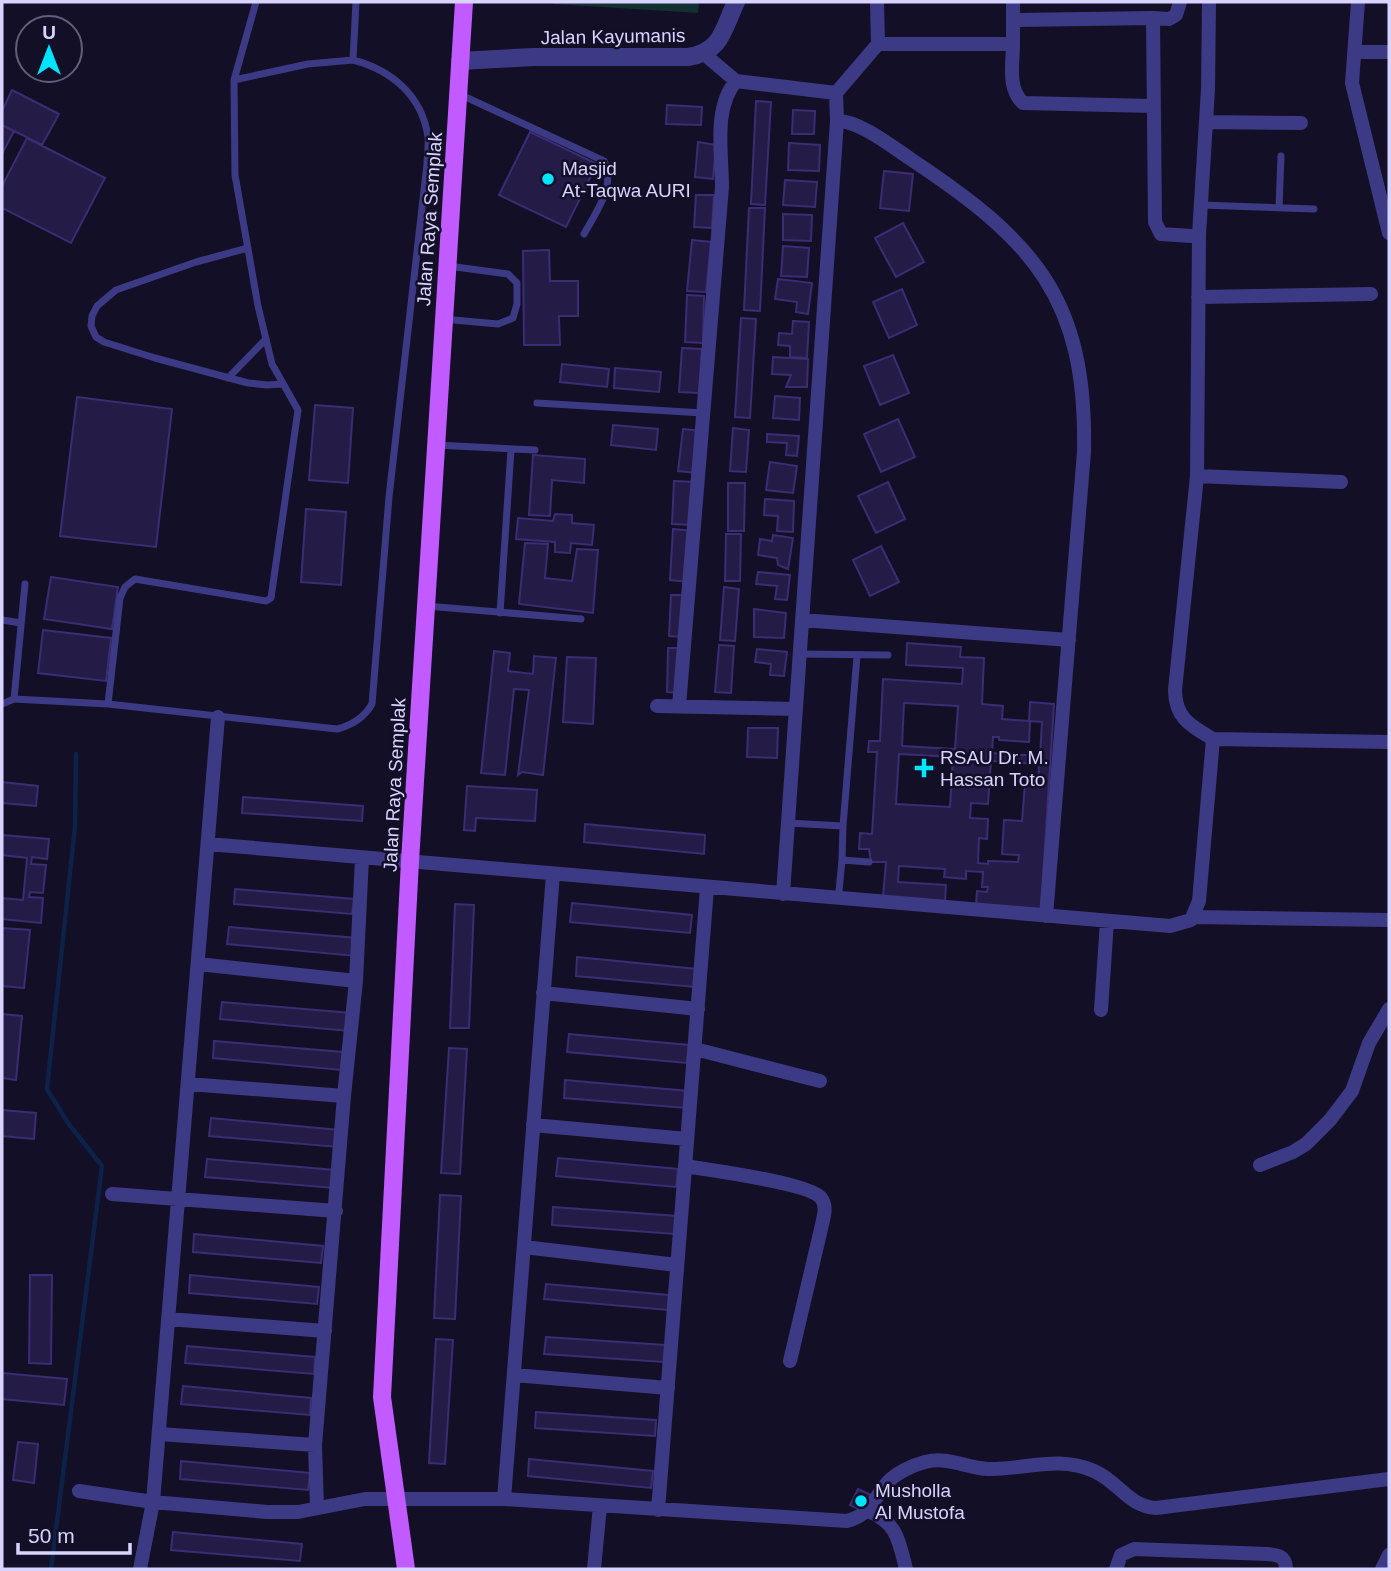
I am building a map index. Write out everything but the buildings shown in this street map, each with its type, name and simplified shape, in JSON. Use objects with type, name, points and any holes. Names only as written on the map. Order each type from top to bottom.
[{"type":"main road","name":"Jalan Raya Semplak","points":[[406,1569],[382,1397],[410,860],[464,2]]},
{"type":"street","name":"Jalan Kayumanis","points":[[460,61],[533,57],[688,57],[704,54],[714,47],[736,2]]},
{"type":"street","points":[[783,894],[837,121],[836,93],[878,44],[877,2]]},
{"type":"street","points":[[1013,2],[1012,83],[1013,92],[1023,103],[1153,106]]},
{"type":"street","points":[[1013,20],[1169,19],[1176,15],[1180,2]]},
{"type":"street","points":[[1209,2],[1206,122],[1200,205],[1197,476],[1177,653],[1175,698],[1185,722],[1213,739],[1389,742]]},
{"type":"street","points":[[1358,2],[1352,83],[1389,233]]},
{"type":"street","points":[[1153,18],[1157,230],[1161,234],[1191,236]]},
{"type":"street","points":[[878,44],[1013,44]]},
{"type":"street","points":[[1355,52],[1389,52]]},
{"type":"street","points":[[704,54],[736,81],[836,93]]},
{"type":"street","points":[[680,706],[722,187],[723,103],[736,81]]},
{"type":"street","points":[[837,121],[849,122],[888,144],[959,191],[994,219],[1032,259],[1062,309],[1073,340],[1079,366],[1084,422],[1046,916]]},
{"type":"street","points":[[1206,122],[1301,123]]},
{"type":"street","points":[[1198,297],[1371,294]]},
{"type":"street","points":[[1197,476],[1341,482]]},
{"type":"street","points":[[802,620],[1069,640]]},
{"type":"street","points":[[657,706],[796,709]]},
{"type":"street","points":[[141,1569],[153,1502],[218,717]]},
{"type":"street","points":[[1194,917],[1199,901],[1213,739]]},
{"type":"street","points":[[208,844],[1170,926],[1182,924],[1194,917],[1389,920]]},
{"type":"street","points":[[317,1508],[315,1445],[356,981],[362,858]]},
{"type":"street","points":[[504,1500],[553,874]]},
{"type":"street","points":[[658,1510],[707,888]]},
{"type":"street","points":[[1101,1010],[1107,921]]},
{"type":"street","points":[[198,964],[356,981]]},
{"type":"street","points":[[543,993],[698,1009]]},
{"type":"street","points":[[1260,1165],[1306,1144],[1330,1120],[1352,1090],[1369,1042],[1389,1009]]},
{"type":"street","points":[[695,1049],[820,1081]]},
{"type":"street","points":[[188,1084],[344,1096]]},
{"type":"street","points":[[533,1125],[687,1139]]},
{"type":"street","points":[[685,1166],[795,1186],[816,1193],[824,1200],[821,1229],[790,1361]]},
{"type":"street","points":[[111,1194],[336,1211]]},
{"type":"street","points":[[524,1247],[677,1265]]},
{"type":"street","points":[[169,1319],[325,1331]]},
{"type":"street","points":[[514,1375],[667,1388]]},
{"type":"street","points":[[159,1434],[315,1445]]},
{"type":"street","points":[[79,1490],[153,1502],[267,1512],[298,1512],[365,1500],[394,1498],[504,1500],[847,1521],[869,1511],[889,1481],[925,1462],[944,1460],[988,1469],[1051,1463],[1082,1467],[1112,1482],[1139,1506],[1156,1508],[1389,1479]]},
{"type":"street","points":[[594,1569],[600,1506]]},
{"type":"street","points":[[869,1511],[882,1516],[892,1527],[906,1569]]},
{"type":"street","points":[[1116,1569],[1121,1555],[1134,1549],[1267,1554],[1281,1556],[1285,1560],[1286,1569]]},
{"type":"street","points":[[1382,1569],[1389,1555]]},
{"type":"lane","points":[[108,704],[120,598],[125,587],[135,579],[266,601],[271,598],[298,410],[272,364],[235,175],[234,80],[256,2]]},
{"type":"lane","points":[[353,60],[356,2]]},
{"type":"lane","points":[[2,704],[14,699],[108,704],[337,729],[352,725],[372,704],[389,497],[428,136],[412,96],[399,82],[376,66],[353,60],[309,64],[234,80]]},
{"type":"lane","points":[[458,93],[604,161],[609,175],[605,190],[584,234]]},
{"type":"lane","points":[[1279,208],[1281,156]]},
{"type":"lane","points":[[1200,205],[1314,209]]},
{"type":"lane","points":[[248,248],[196,262],[116,290],[97,306],[91,326],[96,337],[104,342],[228,379],[267,385],[283,384]]},
{"type":"lane","points":[[443,319],[498,324],[513,317],[517,304],[517,283],[508,274],[447,266]]},
{"type":"lane","points":[[228,379],[266,339]]},
{"type":"lane","points":[[537,402],[703,413]]},
{"type":"lane","points":[[436,445],[535,450]]},
{"type":"lane","points":[[500,613],[511,450]]},
{"type":"lane","points":[[14,699],[25,584]]},
{"type":"lane","points":[[426,606],[580,619]]},
{"type":"lane","points":[[2,620],[21,623]]},
{"type":"lane","points":[[800,654],[888,655]]},
{"type":"lane","points":[[839,891],[856,656]]},
{"type":"lane","points":[[788,823],[843,826]]},
{"type":"lane","points":[[842,860],[869,862]]},
{"type":"green space","points":[[554,2],[699,2],[698,13]]},
{"type":"waterway","points":[[51,1569],[102,1166],[68,1123],[47,1089],[75,826],[76,754]]},
{"type":"place","name":"Masjid At-Taqwa AURI","points":[[548,179]]},
{"type":"place","name":"RSAU Dr. M. Hassan Toto","points":[[924,768]]},
{"type":"place","name":"Musholla Al Mustofa","points":[[861,1501]]}]
